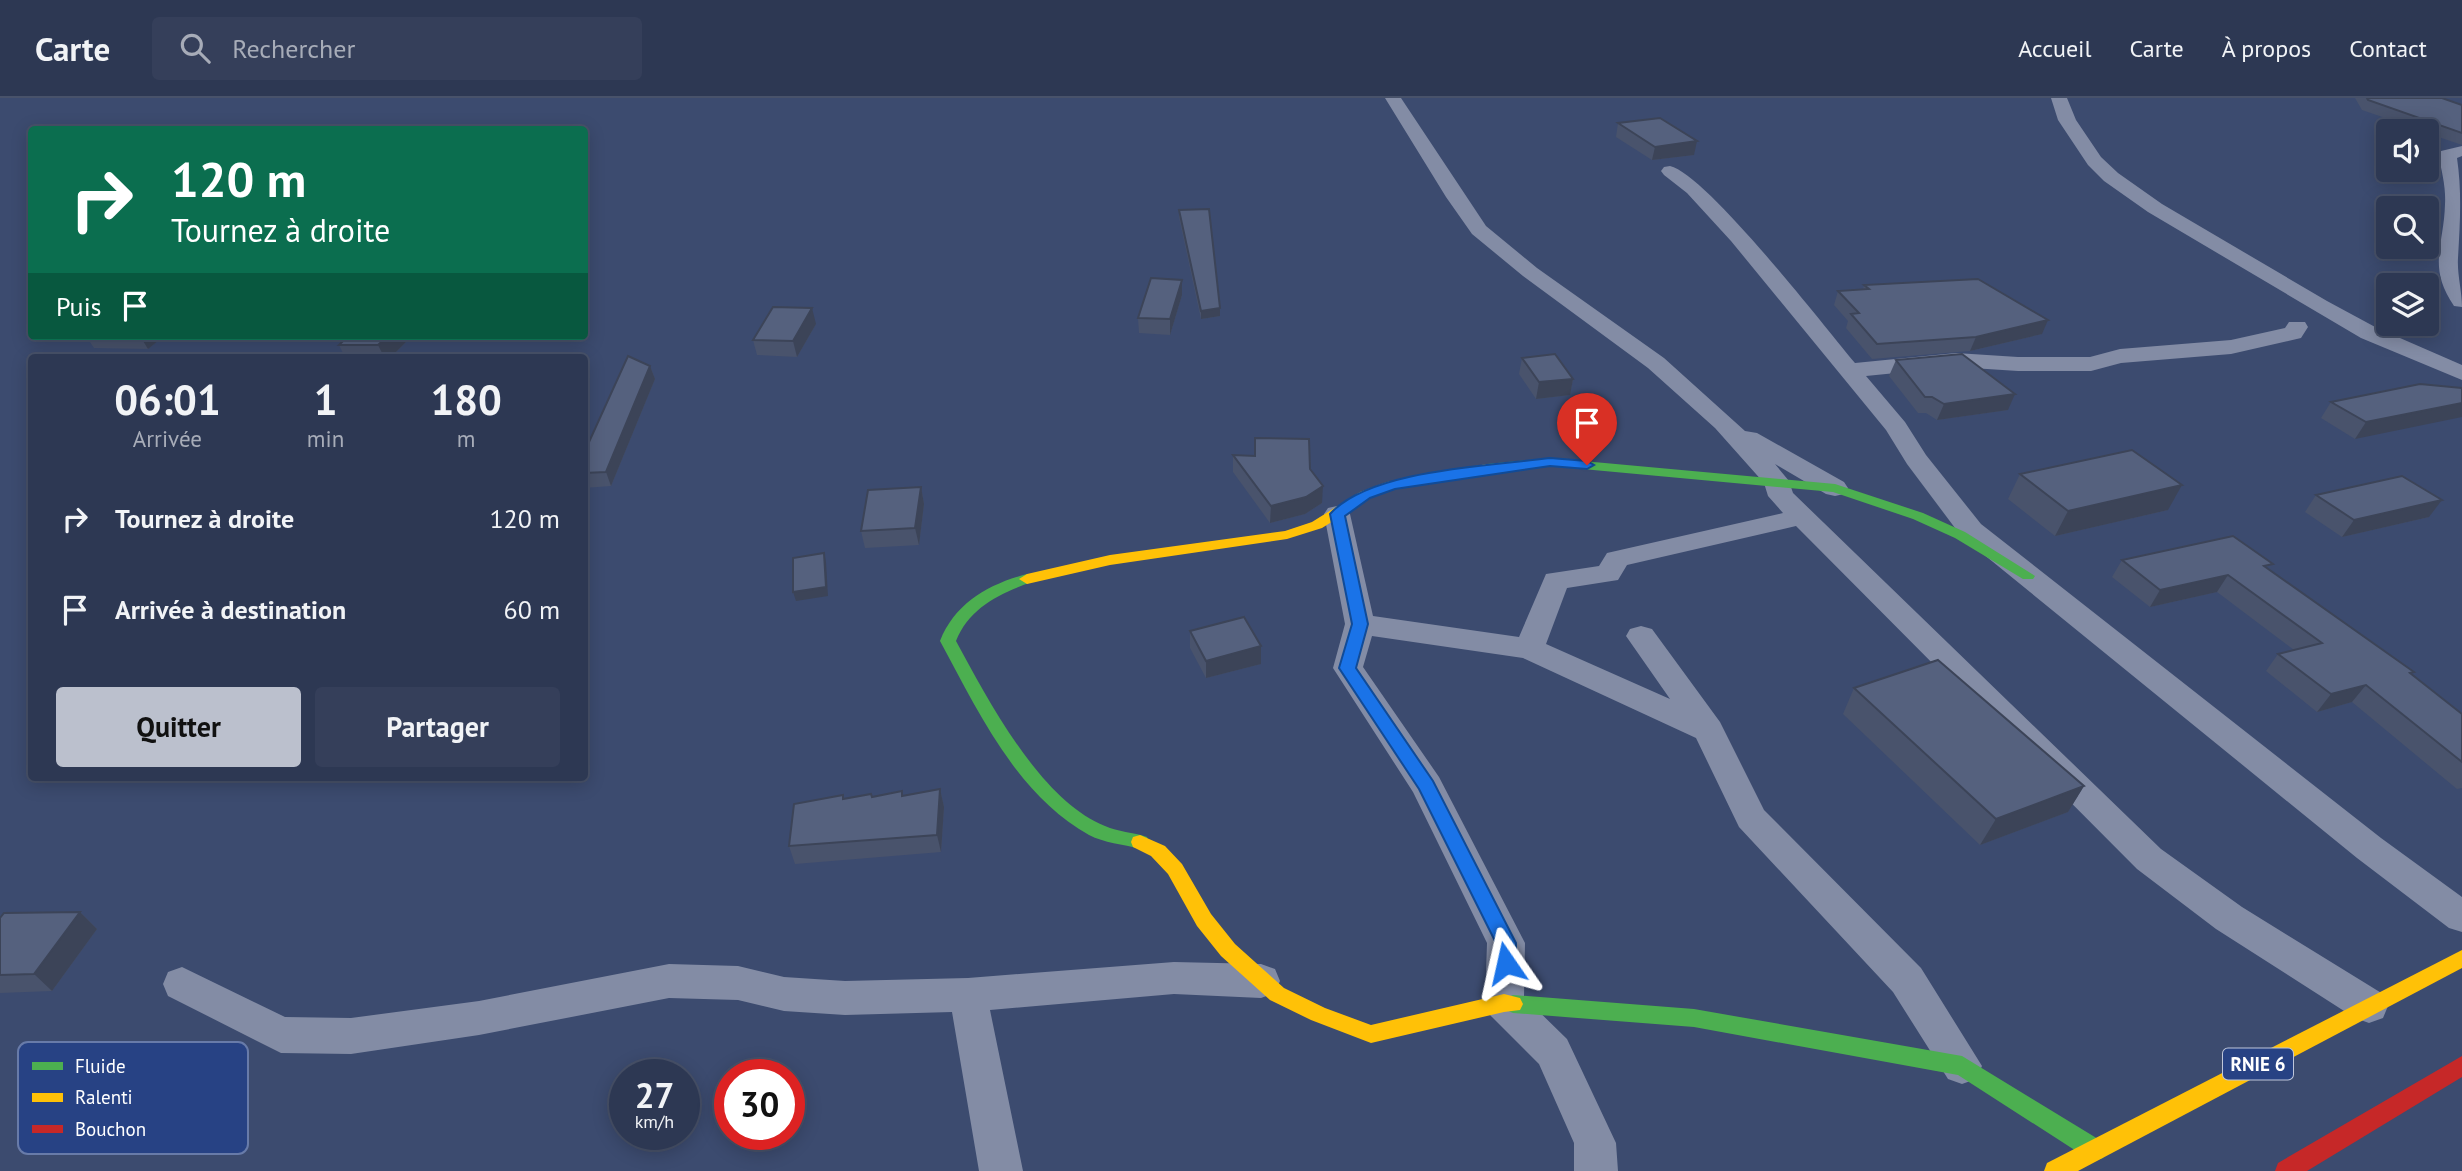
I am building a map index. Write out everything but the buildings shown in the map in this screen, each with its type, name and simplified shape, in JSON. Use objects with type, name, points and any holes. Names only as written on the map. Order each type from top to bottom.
[{"type":"street","points":[[1393,98],[1479,230],[1530,272],[1656,363],[1724,423],[1776,481],[1781,496],[2149,859],[2183,888],[2240,927],[2290,955],[2369,1006]]},
{"type":"street","points":[[2059,98],[2067,120],[2094,161],[2111,177],[2155,208],[2329,312],[2369,333],[2462,373]]},
{"type":"street","points":[[2462,151],[2447,155],[2455,202],[2446,261],[2449,278],[2462,301]]},
{"type":"street","points":[[1670,170],[1694,189],[1738,237],[1896,427],[1971,530],[2369,849],[2462,917]]},
{"type":"street","points":[[1848,371],[1956,360],[2018,364],[2091,364],[2120,356],[2231,347],[2293,333],[2297,327]]},
{"type":"street","points":[[1724,423],[1835,488],[1918,516],[1960,535],[2028,576]]},
{"type":"street","points":[[1835,488],[1550,462],[1487,468],[1392,485],[1365,495],[1317,525],[1287,536],[1098,561],[1038,576],[982,597],[954,622],[948,641],[978,695],[1026,768],[1068,813],[1097,831],[1132,839],[1158,851],[1175,869],[1204,920],[1228,950],[1277,994],[1318,1014],[1371,1034],[1504,1003],[1694,1018],[1962,1066],[2095,1150]]},
{"type":"street","points":[[1337,514],[1360,624],[1348,668],[1427,786],[1506,943],[1504,1003],[1553,1052],[1595,1143],[1596,1171]]},
{"type":"street","points":[[1530,649],[1556,580],[1608,574],[1617,559],[1802,517]]},
{"type":"street","points":[[1360,624],[1530,649],[1709,730]]},
{"type":"street","points":[[1641,636],[1709,730],[1751,818],[1906,980],[1962,1066]]},
{"type":"street","name":"RNIE 6","points":[[2055,1171],[2462,958]]},
{"type":"street","points":[[182,984],[281,1035],[351,1036],[479,1018],[669,981],[738,983],[784,994],[845,998],[968,995],[1174,978],[1261,981]]},
{"type":"street","points":[[968,995],[1002,1171]]},
{"type":"street","points":[[2286,1171],[2462,1066]]},
{"type":"traffic: fast","points":[[1487,468],[1550,462],[1835,488],[1918,516],[1960,535],[2028,576]]},
{"type":"traffic: fast","points":[[1027,579],[1002,588],[979,601],[960,618],[948,641],[992,720],[1027,770],[1047,793],[1094,829],[1140,842]]},
{"type":"traffic: fast","points":[[1513,1004],[1694,1018],[1962,1066],[2095,1150]]},
{"type":"traffic: slow","points":[[1027,579],[1110,560],[1287,535],[1317,525],[1365,495],[1392,485],[1487,468]]},
{"type":"traffic: slow","points":[[1140,842],[1158,851],[1175,869],[1204,920],[1228,950],[1277,994],[1318,1014],[1371,1034],[1504,1003],[1513,1004]]},
{"type":"traffic: slow","points":[[2055,1171],[2462,958]]},
{"type":"traffic: jam","points":[[2286,1171],[2462,1066]]},
{"type":"route","points":[[1506,963],[1506,943],[1427,786],[1348,668],[1360,624],[1337,514],[1365,495],[1392,485],[1487,468],[1550,462],[1587,465]]}]
